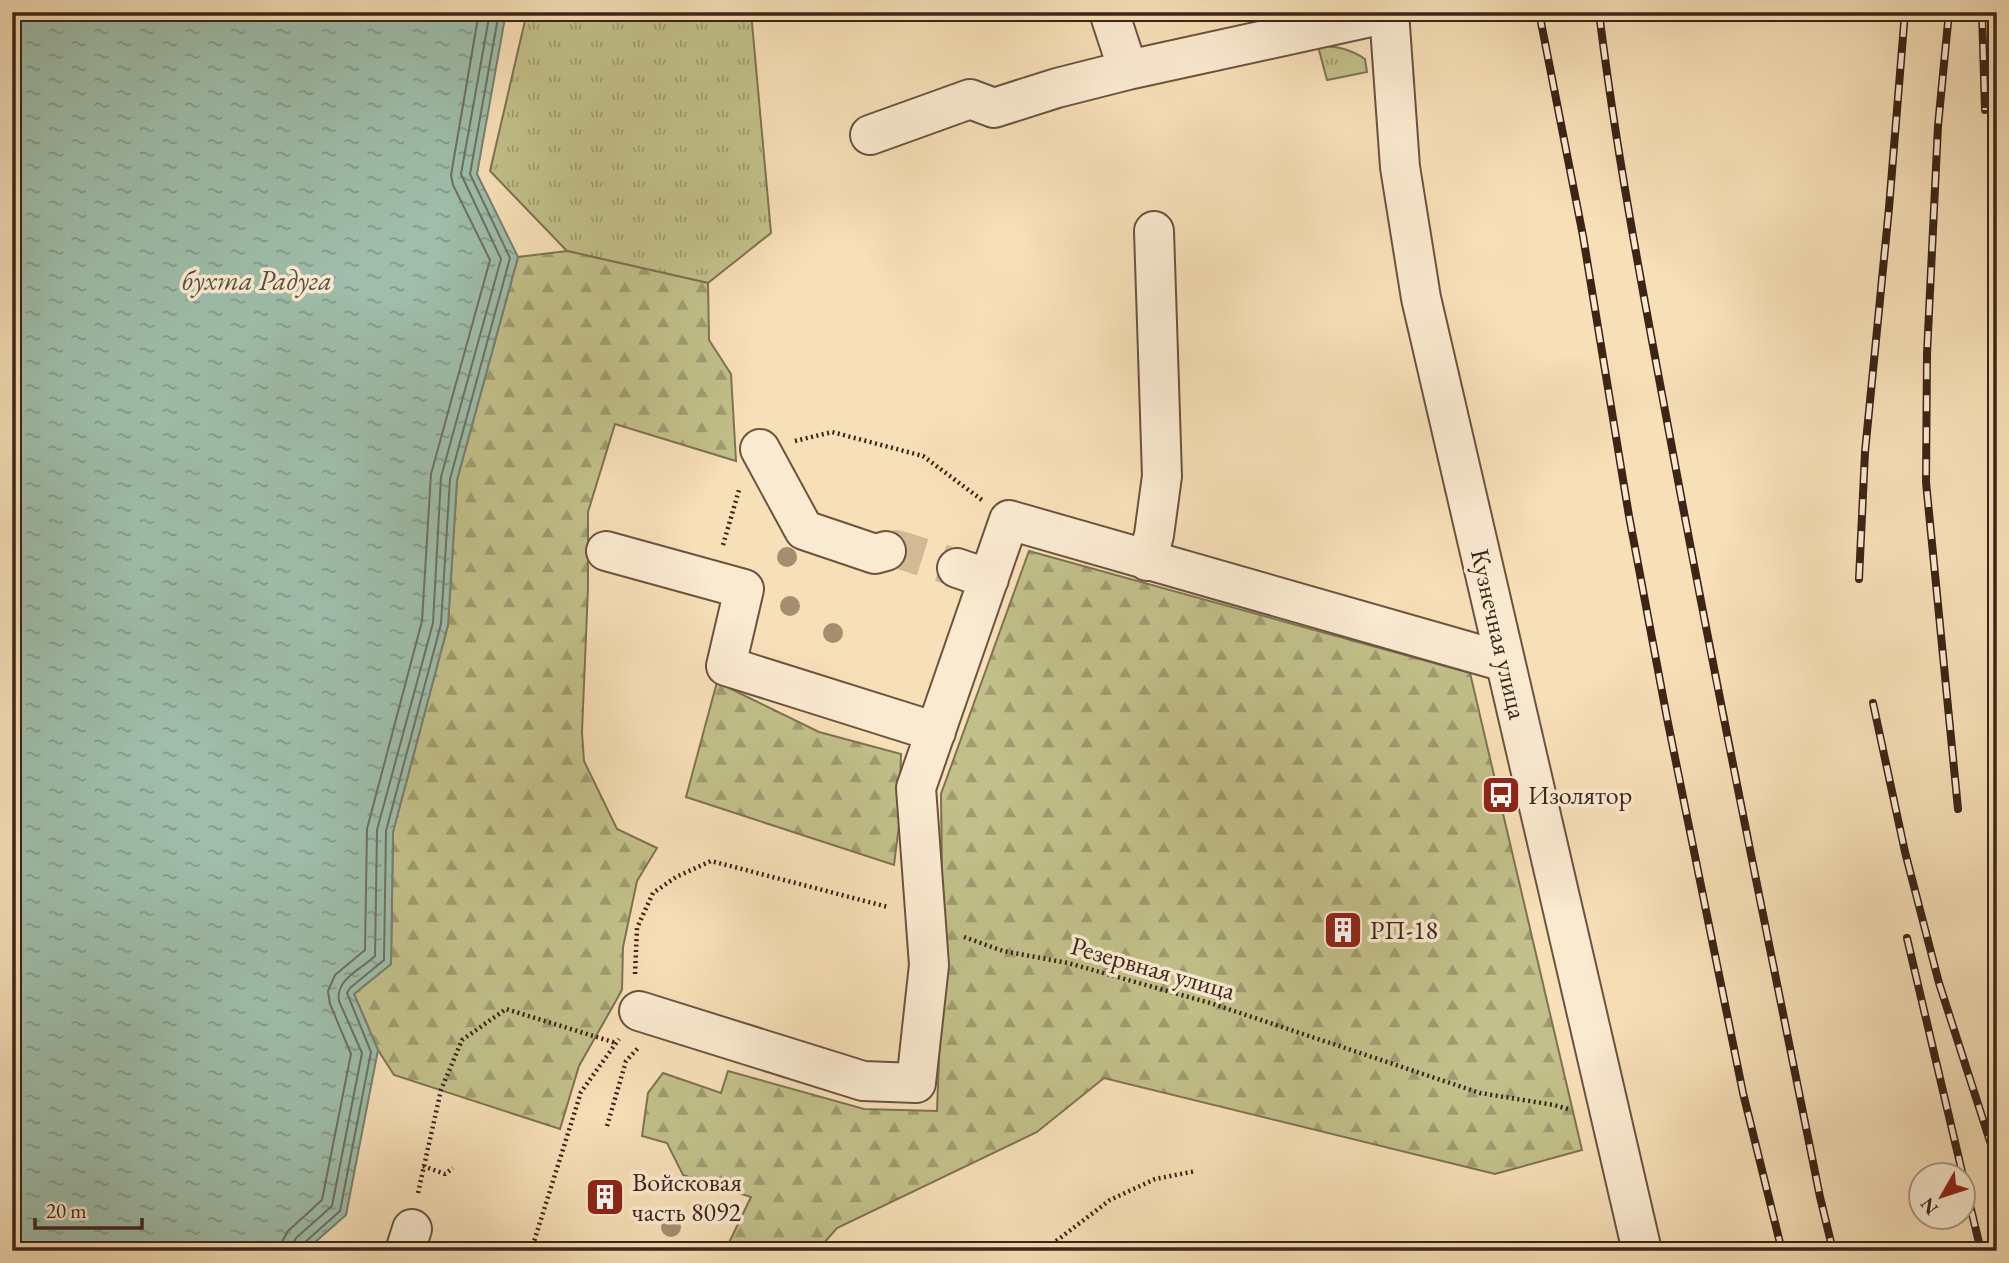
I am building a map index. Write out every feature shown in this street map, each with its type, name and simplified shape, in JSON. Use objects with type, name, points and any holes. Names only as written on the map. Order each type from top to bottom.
[{"type":"street","points":[[1109,12],[1128,71]]},
{"type":"street","points":[[870,135],[970,99],[994,108],[1057,88],[1389,13]]},
{"type":"street","name":"Кузнечная улица","points":[[1389,13],[1400,167],[1421,298],[1642,1251]]},
{"type":"street","points":[[1147,561],[1154,535],[1162,476],[1154,231]]},
{"type":"street","points":[[760,449],[804,530],[875,554],[886,551]]},
{"type":"street","points":[[639,1011],[863,1081],[916,1083],[929,965],[916,788],[936,732],[973,573],[1009,520],[1505,662]]},
{"type":"street","points":[[606,551],[744,589],[726,666],[936,732]]},
{"type":"path","points":[[713,580],[737,495],[760,449],[832,432],[923,456],[1009,520]]},
{"type":"path","name":"Резервная улица","points":[[639,1011],[635,981],[637,929],[653,893],[676,877],[711,861],[925,917],[964,937],[1003,951],[1068,963],[1210,1003],[1480,1093],[1554,1105],[1580,1113]]},
{"type":"path","points":[[408,1240],[441,1090],[463,1040],[506,1009],[616,1043]]},
{"type":"path","points":[[531,1251],[580,1092],[639,1011]]},
{"type":"path","points":[[607,1126],[626,1061]]},
{"type":"path","points":[[423,1166],[445,1174],[453,1168]]},
{"type":"path","points":[[1043,1251],[1110,1200],[1155,1179],[1196,1171]]},
{"type":"green space","points":[[527,12],[751,12],[771,233],[708,283],[567,251],[490,171]]},
{"type":"green space","points":[[1318,46],[1343,49],[1365,59],[1367,72],[1327,80]]},
{"type":"green space","points":[[567,251],[708,283],[709,340],[731,374],[736,461],[615,424],[588,512],[582,732],[584,761],[617,829],[657,848],[637,881],[623,947],[622,990],[579,1066],[560,1129],[394,1075],[378,1050],[354,994],[391,964],[393,832],[448,625],[457,480],[518,257]]},
{"type":"green space","points":[[1029,551],[1470,673],[1582,1150],[1495,1174],[1104,1078],[1037,1132],[837,1228],[817,1251],[725,1251],[751,1197],[683,1175],[667,1143],[642,1136],[648,1093],[663,1073],[721,1093],[728,1071],[864,1109],[937,1111],[943,952],[941,794]]},
{"type":"green space","points":[[717,682],[819,732],[901,754],[899,825],[894,865],[686,797]]},
{"type":"water","name":"бухта Радуга","points":[[12,12],[506,12],[477,174],[518,257],[457,480],[448,625],[393,832],[391,964],[354,994],[378,1050],[346,1215],[305,1251],[12,1251]]},
{"type":"tunnel","points":[[886,551],[897,549],[957,568]]},
{"type":"railway","points":[[1539,12],[1583,236],[1629,516],[1667,718],[1743,1093],[1782,1251]]},
{"type":"railway","points":[[1599,12],[1632,231],[1690,542],[1833,1251]]},
{"type":"railway","points":[[1859,579],[1865,452],[1905,12]]},
{"type":"railway","points":[[1949,12],[1938,126],[1927,354],[1926,482],[1958,809]]},
{"type":"railway","points":[[1982,12],[1985,110]]},
{"type":"railway","points":[[1873,703],[1905,852],[1939,983],[1997,1163]]},
{"type":"railway","points":[[1907,938],[1960,1162]]},
{"type":"railway","points":[[1976,1232],[1981,1251]]},
{"type":"place","name":"Изолятор","points":[[1501,795]]},
{"type":"place","name":"РП-18","points":[[1343,930]]},
{"type":"place","name":"Войсковая часть 8092","points":[[605,1197]]}]
